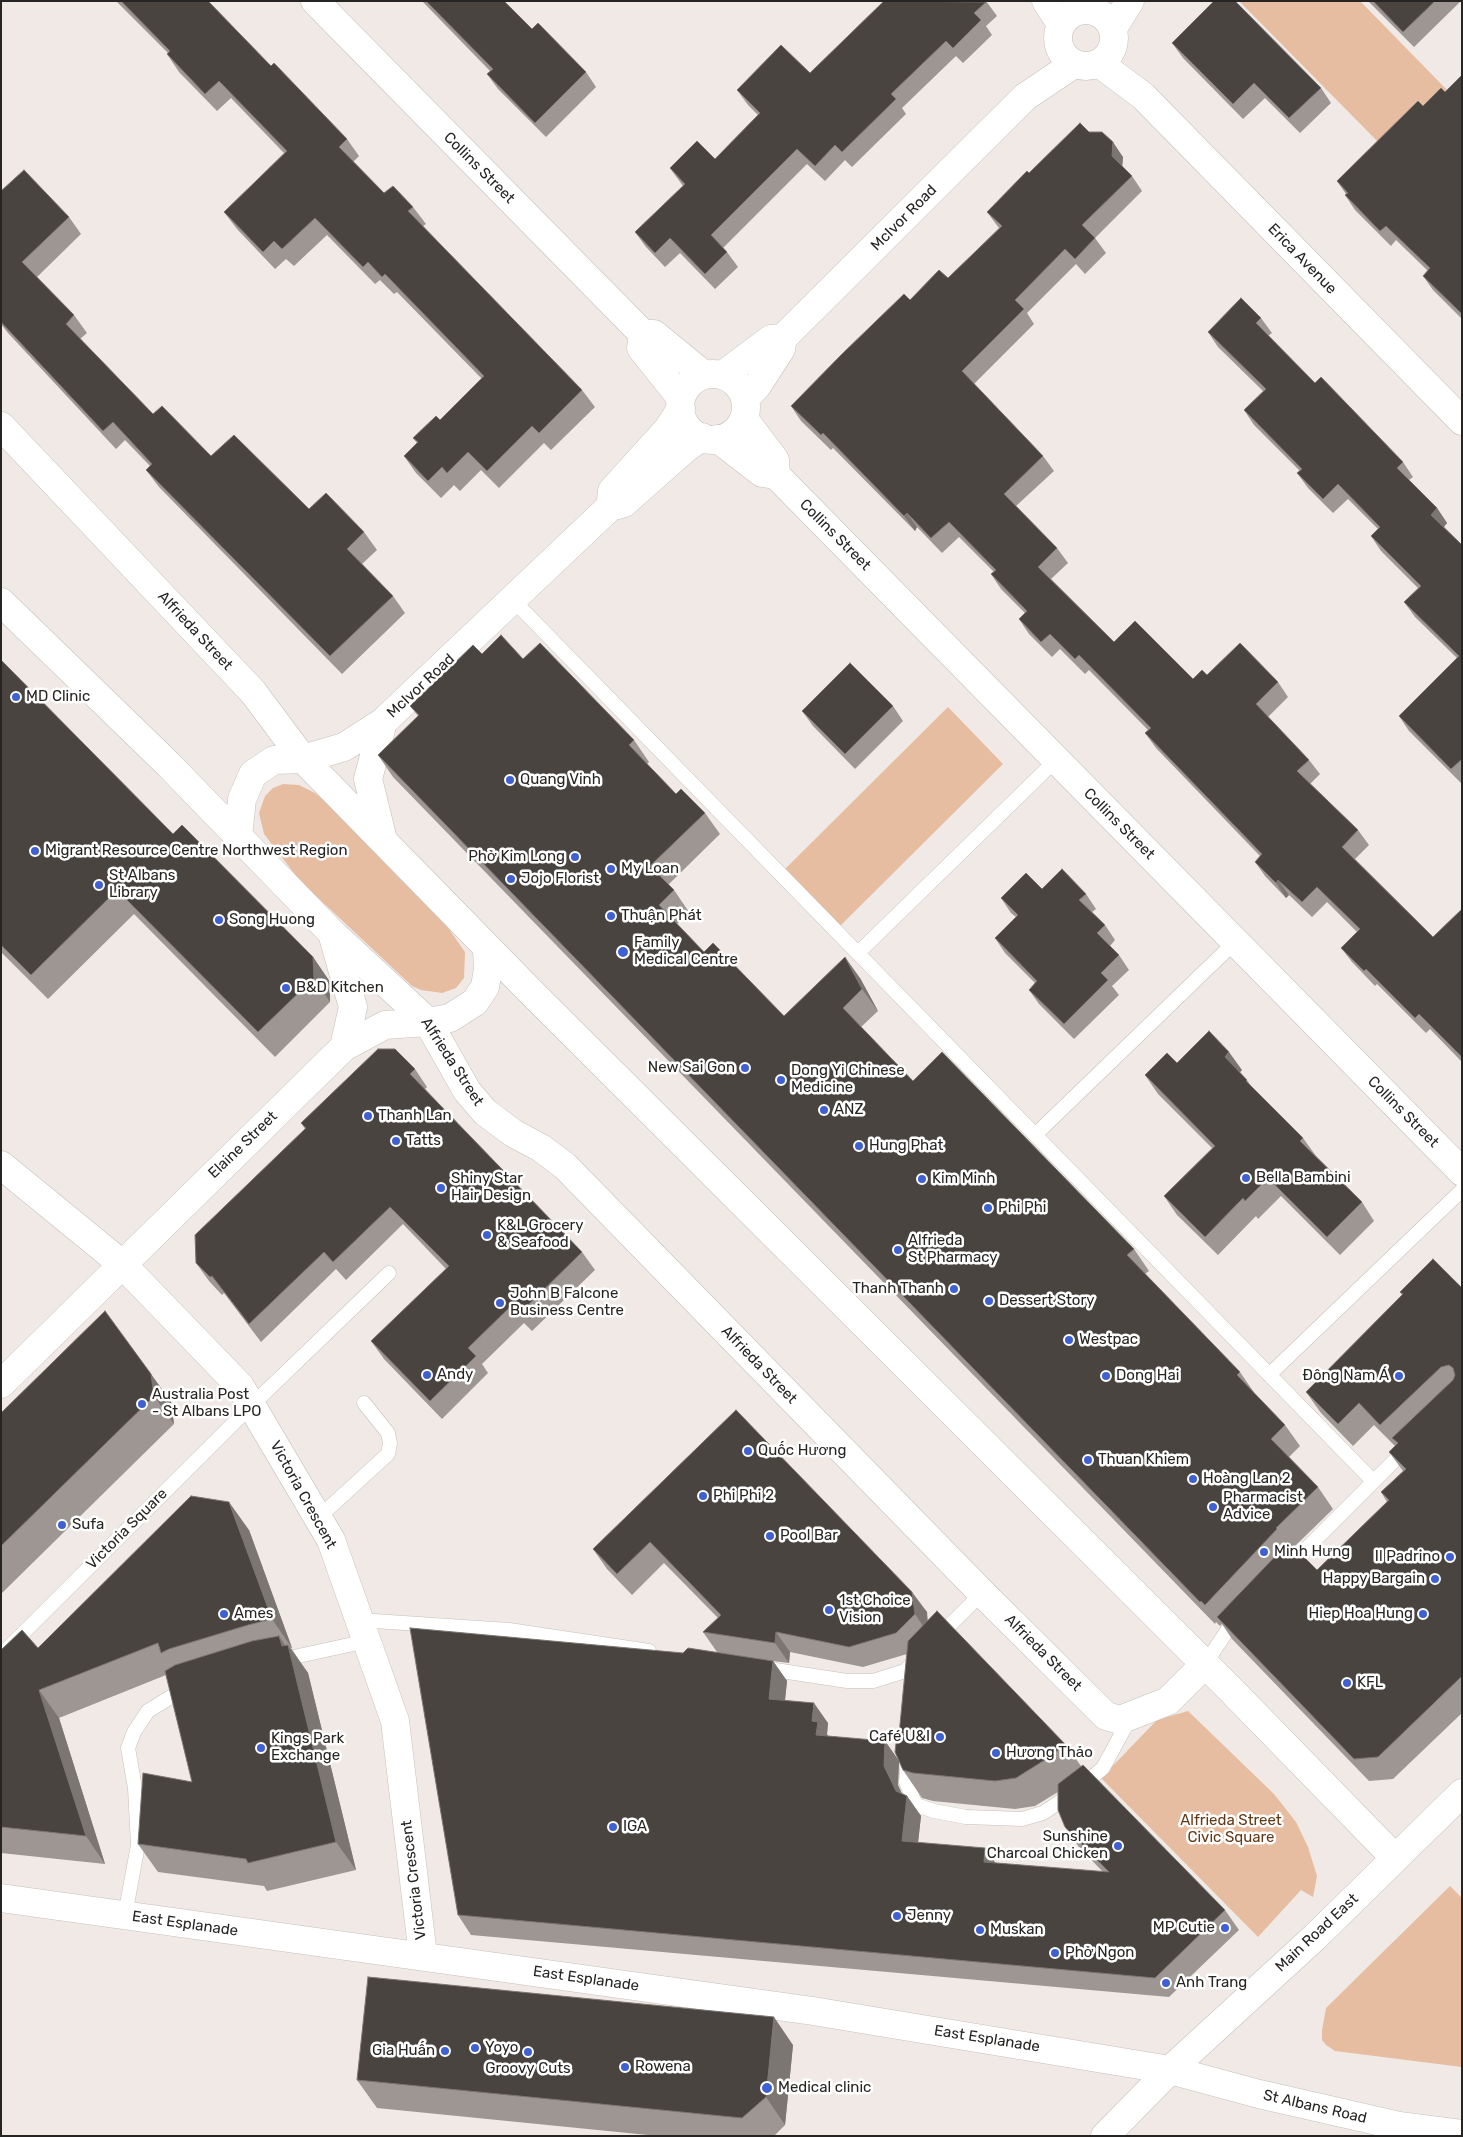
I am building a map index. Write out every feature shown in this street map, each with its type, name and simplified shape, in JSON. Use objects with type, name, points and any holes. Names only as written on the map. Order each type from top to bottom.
[{"type":"street","name":"Collins Street","points":[[315,1],[643,334],[654,334],[713,375]]},
{"type":"street","name":"Erica Avenue","points":[[1046,1],[1086,30],[1143,96],[1462,421]]},
{"type":"street","name":"McIvor Road","points":[[744,409],[781,349],[783,338],[1025,97],[1086,30],[1130,1]]},
{"type":"street","points":[[643,334],[641,348],[659,369],[681,404]]},
{"type":"street","name":"McIvor Road","points":[[713,375],[772,339],[783,338]]},
{"type":"street","points":[[713,375],[734,380],[744,393],[741,427],[726,438],[710,438],[693,434],[682,420],[681,404],[687,386],[713,375]]},
{"type":"street","name":"McIvor Road","points":[[610,507],[612,491],[668,430],[681,404]]},
{"type":"street","name":"Collins Street","points":[[744,409],[775,460],[776,475]]},
{"type":"street","name":"Alfrieda Street","points":[[5,436],[253,692],[303,759],[487,948],[1205,1664],[1395,1858]]},
{"type":"street","name":"Collins Street","points":[[710,438],[762,473],[776,475],[1462,1172]]},
{"type":"street","name":"McIvor Road","points":[[238,836],[242,799],[253,774],[274,760],[303,759],[344,747],[383,722],[610,507],[624,503],[680,453],[710,438]]},
{"type":"street","name":"Alfrieda Street","points":[[1,602],[168,764],[332,933],[428,1022],[467,1091],[484,1112],[512,1133],[541,1148],[565,1166],[1106,1716],[1120,1720],[1168,1700],[1205,1664]]},
{"type":"street","name":"Alfrieda Street","points":[[383,722],[368,780],[383,840]]},
{"type":"street","name":"Alfrieda Street","points":[[332,933],[353,1007],[344,1046]]},
{"type":"street","name":"Elaine Street","points":[[1,1384],[344,1046],[385,1025],[428,1022],[450,1018],[476,1002],[485,987],[488,970],[487,948]]},
{"type":"street","name":"Victoria Crescent","points":[[1,1164],[122,1264],[240,1386],[331,1540],[395,1720],[423,1956]]},
{"type":"street","name":"Main Road East","points":[[1105,2136],[1170,2070],[1316,1936],[1462,1794]]},
{"type":"street","name":"East Esplanade","points":[[1,1898],[812,2011],[1170,2070]]},
{"type":"street","name":"St Albans Road","points":[[1170,2070],[1401,2131],[1462,2134]]},
{"type":"lane","points":[[512,599],[1373,1481]]},
{"type":"lane","points":[[858,953],[1056,760]]},
{"type":"lane","points":[[1035,1135],[1235,942]]},
{"type":"lane","points":[[1269,1375],[1462,1190]]},
{"type":"lane","name":"Victoria Square","points":[[1,1654],[252,1405],[389,1273]]},
{"type":"lane","points":[[318,1518],[388,1454],[390,1443],[388,1432],[364,1403]]},
{"type":"lane","points":[[1277,1579],[1414,1442]]},
{"type":"lane","points":[[751,1666],[847,1681],[907,1678],[927,1648],[982,1592]]},
{"type":"lane","points":[[1205,1664],[1229,1628],[1249,1607]]},
{"type":"lane","points":[[270,1661],[363,1631],[480,1628],[509,1630],[664,1653]]},
{"type":"lane","points":[[125,1915],[138,1845],[134,1788],[128,1748],[134,1732],[148,1711],[191,1685],[200,1682]]},
{"type":"lane","points":[[909,1746],[906,1782],[916,1805],[934,1811],[966,1817],[1022,1819],[1043,1813],[1076,1791],[1103,1768],[1130,1717]]},
{"type":"green space","points":[[1239,1],[1360,1],[1450,93],[1389,153]]},
{"type":"green space","points":[[948,707],[1003,764],[839,927],[783,871]]},
{"type":"green space","points":[[283,784],[299,785],[315,793],[351,822],[428,899],[465,952],[464,978],[456,988],[442,993],[421,990],[412,986],[300,881],[264,834],[259,813],[265,796],[273,788]]},
{"type":"green space","name":"Alfrieda Street Civic Square","points":[[1188,1711],[1274,1794],[1296,1822],[1308,1847],[1317,1876],[1313,1897],[1301,1890],[1258,1937],[1101,1778],[1157,1720]]},
{"type":"green space","points":[[1450,1886],[1462,1898],[1462,2067],[1335,2051],[1326,2045],[1322,2040],[1322,2030],[1326,2008]]},
{"type":"building","points":[[121,1],[208,1],[271,66],[274,63],[347,139],[339,147],[384,193],[393,186],[413,207],[408,211],[582,390],[539,433],[532,426],[487,471],[468,452],[447,473],[442,467],[428,481],[404,456],[418,442],[413,438],[436,416],[440,420],[484,376],[385,274],[382,277],[368,262],[363,267],[315,218],[282,249],[274,241],[263,252],[224,212],[287,151],[219,81],[205,94],[167,54],[170,51]]},
{"type":"building","points":[[426,1],[504,1],[532,29],[538,23],[586,72],[535,123],[487,74],[493,69]]},
{"type":"building","points":[[884,1],[986,2],[974,13],[981,20],[953,48],[946,41],[891,94],[896,99],[842,152],[835,145],[815,166],[797,149],[711,235],[727,252],[705,274],[670,238],[655,253],[635,232],[685,184],[670,168],[697,141],[715,159],[760,113],[737,90],[781,45],[810,73]]},
{"type":"building","points":[[1214,1],[1235,1],[1321,88],[1289,118],[1254,83],[1233,104],[1172,43]]},
{"type":"building","points":[[1373,1],[1435,1],[1403,32]]},
{"type":"building","points":[[1462,75],[1462,314],[1423,276],[1430,268],[1386,226],[1380,231],[1345,195],[1348,193],[1337,181],[1418,101],[1423,106],[1441,88],[1445,92]]},
{"type":"building","points":[[1080,123],[1089,132],[1102,132],[1113,142],[1112,156],[1132,176],[1082,225],[1095,238],[1075,259],[1065,249],[1015,300],[1024,309],[962,371],[1043,456],[1004,494],[1057,548],[1038,567],[1114,642],[1135,621],[1193,679],[1202,670],[1207,675],[1240,643],[1278,682],[1256,704],[1309,760],[1297,771],[1358,830],[1342,847],[1433,937],[1462,909],[1462,1057],[1419,1014],[1415,1018],[1366,969],[1364,971],[1341,948],[1360,929],[1317,887],[1302,902],[1278,880],[1276,883],[1255,862],[1262,854],[1145,733],[1151,728],[1079,655],[1075,659],[1050,634],[1041,642],[1019,619],[1027,611],[991,574],[996,570],[949,522],[931,538],[907,513],[904,516],[823,433],[821,435],[791,406],[904,294],[910,300],[939,270],[948,278],[1002,226],[987,212],[1027,171],[1029,173]]},
{"type":"building","points":[[24,170],[69,217],[22,262],[74,315],[66,324],[153,414],[162,406],[211,456],[234,435],[309,509],[326,493],[364,532],[347,549],[393,596],[330,656],[146,470],[152,464],[113,422],[103,431],[1,322],[1,191]]},
{"type":"building","points":[[1241,298],[1261,318],[1256,323],[1315,383],[1321,377],[1403,462],[1397,468],[1437,508],[1431,515],[1462,545],[1462,759],[1451,769],[1399,716],[1459,656],[1404,602],[1421,586],[1371,536],[1380,527],[1338,484],[1323,499],[1297,473],[1302,469],[1244,410],[1266,389],[1208,332]]},
{"type":"building","points":[[501,635],[523,659],[540,643],[634,740],[629,745],[676,794],[681,789],[705,813],[650,866],[674,890],[659,905],[704,952],[713,943],[784,1016],[845,957],[862,989],[843,1008],[913,1081],[942,1052],[1134,1249],[1127,1255],[1240,1372],[1237,1375],[1285,1425],[1271,1439],[1318,1487],[1276,1528],[1205,1605],[378,755],[419,715],[410,706],[473,645],[482,654]]},
{"type":"building","points":[[1,660],[173,834],[182,825],[313,957],[314,978],[258,1032],[117,890],[31,975],[1,945]]},
{"type":"building","points":[[850,663],[893,706],[845,754],[802,711]]},
{"type":"building","points":[[1062,869],[1086,894],[1079,900],[1105,925],[1097,933],[1119,955],[1101,973],[1108,980],[1064,1024],[1029,990],[1037,981],[995,938],[1018,915],[1001,898],[1026,873],[1042,889]]},
{"type":"building","points":[[1209,1031],[1229,1052],[1225,1057],[1246,1081],[1303,1138],[1300,1141],[1362,1202],[1327,1237],[1268,1178],[1245,1201],[1243,1198],[1205,1237],[1164,1196],[1215,1146],[1145,1075],[1167,1053],[1177,1063]]},
{"type":"building","points":[[378,1049],[395,1049],[415,1069],[410,1074],[582,1252],[520,1313],[512,1305],[468,1348],[476,1356],[430,1401],[371,1341],[449,1266],[390,1207],[333,1262],[324,1252],[249,1324],[212,1276],[210,1277],[196,1263],[195,1235],[306,1128],[301,1123]]},
{"type":"building","points":[[1433,1259],[1462,1288],[1462,1676],[1378,1757],[1354,1759],[1217,1617],[1289,1542],[1317,1570],[1389,1500],[1381,1492],[1406,1469],[1389,1452],[1398,1443],[1392,1438],[1453,1380],[1455,1375],[1453,1368],[1449,1365],[1441,1367],[1380,1425],[1359,1403],[1338,1424],[1306,1392],[1403,1294],[1400,1292]]},
{"type":"building","points":[[105,1311],[151,1374],[154,1396],[1,1546],[1,1413]]},
{"type":"building","points":[[736,1410],[912,1592],[915,1614],[896,1633],[849,1647],[776,1632],[775,1643],[703,1632],[721,1615],[650,1542],[617,1574],[593,1549]]},
{"type":"building","points":[[191,1496],[229,1502],[272,1619],[161,1653],[158,1643],[39,1690],[86,1836],[1,1827],[1,1650],[22,1630],[38,1648]]},
{"type":"building","points":[[937,1611],[1065,1744],[1051,1756],[1016,1778],[995,1781],[913,1773],[903,1770],[895,1752],[897,1735],[899,1735],[908,1641]]},
{"type":"building","points":[[410,1628],[683,1653],[688,1648],[773,1661],[769,1699],[814,1703],[812,1721],[818,1722],[816,1735],[885,1741],[884,1766],[896,1791],[907,1796],[902,1841],[985,1848],[984,1862],[1109,1872],[1065,1827],[1058,1810],[1058,1784],[1083,1765],[1225,1910],[1155,1978],[458,1915]]},
{"type":"building","name":"Kings Park Exchange","points":[[279,1636],[282,1646],[288,1645],[336,1842],[248,1863],[246,1859],[138,1844],[143,1773],[192,1782],[165,1671],[175,1665],[252,1641]]},
{"type":"building","points":[[368,1977],[774,2017],[766,2097],[742,2118],[357,2080]]},
{"type":"place","name":"MD Clinic","points":[[16,697]]},
{"type":"place","name":"Quang Vinh","points":[[510,780]]},
{"type":"place","name":"Migrant Resource Centre Northwest Region","points":[[35,851]]},
{"type":"place","name":"Phở Kim Long","points":[[575,857]]},
{"type":"place","name":"My Loan","points":[[611,869]]},
{"type":"place","name":"Jojo Florist","points":[[511,879]]},
{"type":"place","name":"St Albans Library","points":[[99,885]]},
{"type":"place","name":"Thuận Phát","points":[[611,916]]},
{"type":"place","name":"Song Huong","points":[[219,920]]},
{"type":"place","name":"Family Medical Centre","points":[[623,952]]},
{"type":"place","name":"B&D Kitchen","points":[[286,988]]},
{"type":"place","name":"New Sai Gon","points":[[745,1068]]},
{"type":"place","name":"Dong Yi Chinese Medicine","points":[[781,1080]]},
{"type":"place","name":"ANZ","points":[[824,1110]]},
{"type":"place","name":"Thanh Lan","points":[[368,1116]]},
{"type":"place","name":"Tatts","points":[[396,1141]]},
{"type":"place","name":"Hung Phat","points":[[859,1146]]},
{"type":"place","name":"Bella Bambini","points":[[1246,1178]]},
{"type":"place","name":"Kim Minh","points":[[922,1179]]},
{"type":"place","name":"Shiny Star Hair Design","points":[[441,1188]]},
{"type":"place","name":"Phi Phi","points":[[988,1208]]},
{"type":"place","name":"K&L Grocery & Seafood","points":[[487,1235]]},
{"type":"place","name":"Alfrieda St Pharmacy","points":[[898,1250]]},
{"type":"place","name":"Thanh Thanh","points":[[954,1289]]},
{"type":"place","name":"Dessert Story","points":[[989,1301]]},
{"type":"place","name":"John B Falcone Business Centre","points":[[500,1303]]},
{"type":"place","name":"Westpac","points":[[1069,1340]]},
{"type":"place","name":"Andy","points":[[427,1375]]},
{"type":"place","name":"Dong Hai","points":[[1106,1376]]},
{"type":"place","name":"Đông Nam Á","points":[[1399,1376]]},
{"type":"place","name":"Australia Post - St Albans LPO","points":[[142,1404]]},
{"type":"place","name":"Quốc Hương","points":[[748,1451]]},
{"type":"place","name":"Thuan Khiem","points":[[1088,1460]]},
{"type":"place","name":"Hoàng Lan 2","points":[[1193,1479]]},
{"type":"place","name":"Phi Phi 2","points":[[703,1496]]},
{"type":"place","name":"Pharmacist Advice","points":[[1213,1507]]},
{"type":"place","name":"Sufa","points":[[62,1525]]},
{"type":"place","name":"Pool Bar","points":[[770,1536]]},
{"type":"place","name":"Minh Hưng","points":[[1264,1552]]},
{"type":"place","name":"Il Padrino","points":[[1450,1557]]},
{"type":"place","name":"Happy Bargain","points":[[1435,1579]]},
{"type":"place","name":"1st Choice Vision","points":[[829,1610]]},
{"type":"place","name":"Ames","points":[[224,1614]]},
{"type":"place","name":"Hiep Hoa Hung","points":[[1423,1614]]},
{"type":"place","name":"KFL","points":[[1347,1683]]},
{"type":"place","name":"Café U&I","points":[[940,1737]]},
{"type":"place","name":"Kings Park Exchange","points":[[261,1748]]},
{"type":"place","name":"Hương Thảo","points":[[996,1753]]},
{"type":"place","name":"IGA","points":[[613,1827]]},
{"type":"place","name":"Sunshine Charcoal Chicken","points":[[1118,1846]]},
{"type":"place","name":"Jenny","points":[[897,1916]]},
{"type":"place","name":"MP Cutie","points":[[1225,1928]]},
{"type":"place","name":"Muskan","points":[[980,1930]]},
{"type":"place","name":"Phở Ngon","points":[[1055,1953]]},
{"type":"place","name":"Anh Trang","points":[[1166,1983]]},
{"type":"place","name":"Yoyo","points":[[475,2048]]},
{"type":"place","name":"Gia Huấn","points":[[445,2051]]},
{"type":"place","name":"Groovy Cuts","points":[[528,2052]]},
{"type":"place","name":"Rowena","points":[[625,2067]]},
{"type":"place","name":"Medical clinic","points":[[767,2088]]}]
